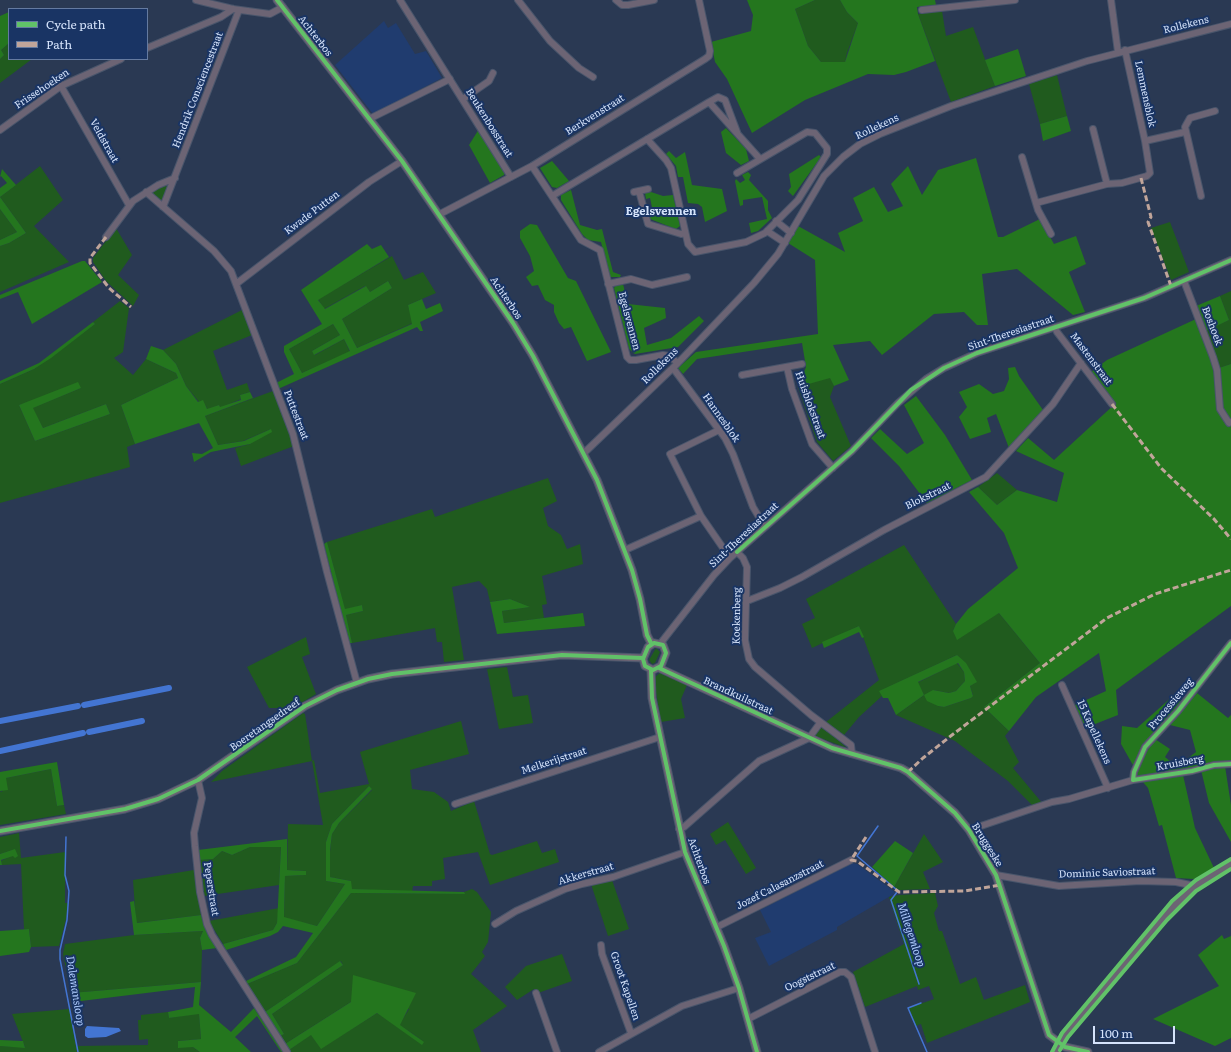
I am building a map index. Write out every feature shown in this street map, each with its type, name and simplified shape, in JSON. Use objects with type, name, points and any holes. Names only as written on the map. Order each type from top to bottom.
[{"type":"street","points":[[196,0],[236,10],[270,14],[283,7]]},
{"type":"street","name":"Achterbos","points":[[277,0],[402,161],[440,214],[513,323],[533,356],[597,480],[625,550],[640,599],[647,635],[651,643]]},
{"type":"street","name":"Beukenbosstraat","points":[[400,0],[511,177]]},
{"type":"street","points":[[518,0],[550,41],[579,68],[593,77]]},
{"type":"street","points":[[616,0],[622,5],[654,0]]},
{"type":"street","name":"Berkvenstraat","points":[[440,214],[532,166],[709,56],[710,51],[699,0]]},
{"type":"street","points":[[922,10],[1016,0]]},
{"type":"street","points":[[1111,0],[1118,52]]},
{"type":"street","points":[[148,48],[236,10]]},
{"type":"street","name":"Hendrik Consciencestraat","points":[[163,207],[236,10]]},
{"type":"street","name":"Rollekens","points":[[584,453],[676,366],[754,284],[778,254],[824,176],[844,157],[871,138],[951,106],[1093,59],[1231,24]]},
{"type":"street","name":"Lemmensblok","points":[[1036,203],[1107,184],[1122,183],[1148,176],[1151,169],[1125,50]]},
{"type":"street","name":"Frissehoeken","points":[[0,130],[62,86],[118,60]]},
{"type":"street","points":[[463,100],[489,82],[493,73]]},
{"type":"street","points":[[369,120],[450,79]]},
{"type":"street","name":"Veldstraat","points":[[62,86],[129,205]]},
{"type":"street","points":[[552,196],[718,97],[725,100],[738,135]]},
{"type":"street","points":[[709,102],[760,159]]},
{"type":"street","points":[[1201,196],[1185,127],[1190,118],[1215,111]]},
{"type":"street","points":[[1093,130],[1107,184]]},
{"type":"street","points":[[647,139],[666,160],[671,168],[688,244],[692,250],[700,252],[746,242],[767,231],[798,200],[827,154],[828,148],[815,133],[807,132],[736,173]]},
{"type":"street","name":"Lemmensblok","points":[[1145,141],[1185,132]]},
{"type":"street","points":[[1022,158],[1036,203],[1051,234]]},
{"type":"street","name":"Kwade Putten","points":[[236,284],[368,182],[402,161]]},
{"type":"street","name":"Egelsvennen","points":[[532,166],[581,240],[600,250],[627,357],[630,360],[636,360],[670,356],[676,366]]},
{"type":"street","points":[[106,237],[129,205],[146,192],[175,178]]},
{"type":"street","points":[[648,189],[637,191],[648,224],[680,234],[685,233]]},
{"type":"street","name":"Puttestraat","points":[[146,192],[214,251],[231,271],[293,434],[327,572],[357,683]]},
{"type":"street","points":[[776,221],[791,233]]},
{"type":"street","points":[[767,231],[785,243]]},
{"type":"street","name":"Sint-Theresiastraat","points":[[660,644],[730,558],[833,468],[911,390],[926,379],[944,368],[977,353],[1144,298],[1231,260]]},
{"type":"street","name":"Egelsvennen","points":[[608,284],[631,279],[652,285],[684,277],[680,270]]},
{"type":"street","name":"Boshoek","points":[[1184,281],[1217,370],[1220,409],[1229,422],[1231,422]]},
{"type":"street","name":"Mastenstraat","points":[[1055,327],[1112,404]]},
{"type":"street","name":"Blokstraat","points":[[746,601],[780,588],[802,577],[900,521],[986,477],[1053,404],[1081,363]]},
{"type":"street","name":"Huisblokstraat","points":[[742,375],[802,364]]},
{"type":"street","name":"Hannesblok","points":[[676,366],[719,430],[733,454],[753,507],[765,527]]},
{"type":"street","name":"Huisblokstraat","points":[[787,367],[792,389],[812,444],[833,468]]},
{"type":"street","points":[[719,430],[670,454],[701,516],[730,558]]},
{"type":"street","points":[[625,550],[701,516]]},
{"type":"street","name":"Koekenberg","points":[[737,552],[743,558],[747,567],[745,640],[749,659],[755,667],[820,723]]},
{"type":"street","points":[[651,643],[660,644],[665,649],[666,654],[659,668],[651,670],[645,666],[643,658],[651,643]]},
{"type":"street","name":"Processieweg","points":[[1133,780],[1134,772],[1146,747],[1178,711],[1231,643]]},
{"type":"street","name":"Boeretangsedreef","points":[[0,831],[135,807],[172,794],[198,780],[302,708],[337,690],[357,683],[392,674],[562,656],[643,658]]},
{"type":"street","name":"Brandkuilstraat","points":[[659,668],[810,738]]},
{"type":"street","name":"Achterbos","points":[[651,670],[652,698],[685,852],[717,927],[739,988],[757,1052]]},
{"type":"street","name":"15 Kapellekens","points":[[1062,685],[1108,788]]},
{"type":"street","points":[[679,829],[684,827],[759,761],[810,738],[820,723],[851,745],[852,754]]},
{"type":"street","name":"Melkerijstraat","points":[[455,804],[660,737]]},
{"type":"street","name":"Bruggeske","points":[[810,738],[832,748],[894,765],[908,772],[955,813],[969,830],[996,875],[1047,1031],[1051,1038],[1059,1044]]},
{"type":"street","name":"Kruisberg","points":[[969,830],[1052,802],[1069,799],[1133,780],[1192,771],[1214,765],[1231,764]]},
{"type":"street","name":"Peperstraat","points":[[198,780],[202,798],[194,833],[194,846],[206,924],[287,1052]]},
{"type":"street","name":"Akkerstraat","points":[[495,924],[516,911],[565,889],[613,877],[685,852]]},
{"type":"street","name":"Jozef Calasanzstraat","points":[[717,927],[851,860]]},
{"type":"street","points":[[1056,1052],[1059,1044],[1163,917],[1195,886],[1231,864]]},
{"type":"street","name":"Dominic Saviostraat","points":[[996,875],[1059,886],[1145,881],[1176,882],[1195,886]]},
{"type":"street","name":"Groot Kapellen","points":[[602,945],[602,954],[631,1033]]},
{"type":"street","name":"Oogststraat","points":[[748,1019],[840,972],[845,972],[852,981],[875,1052]]},
{"type":"street","name":"Groot Kapellen","points":[[599,1052],[631,1033],[692,1002],[739,988]]},
{"type":"street","points":[[536,993],[557,1052]]},
{"type":"street","points":[[1059,1044],[1070,1049],[1088,1052]]},
{"type":"shaded area","points":[[384,21],[388,28],[396,23],[415,54],[426,51],[442,78],[373,114],[335,65]]},
{"type":"shaded area","points":[[852,863],[857,864],[895,892],[894,894],[837,927],[837,930],[769,966],[755,938],[771,932],[760,910]]},
{"type":"shaded area","points":[[87,1026],[119,1028],[121,1031],[106,1037],[88,1038],[85,1036],[85,1029]]},
{"type":"green space","points":[[747,0],[815,0],[795,9],[808,46],[821,62],[845,62],[858,23],[847,12],[840,0],[935,0],[936,5],[917,7],[918,14],[935,61],[894,75],[868,74],[805,100],[752,133],[727,79],[715,62],[711,42],[751,31],[753,15]]},
{"type":"green space","points":[[815,0],[840,0],[847,12],[858,23],[845,62],[821,62],[808,46],[795,9]]},
{"type":"green space","points":[[942,11],[946,36],[973,27],[995,86],[951,102],[918,14]]},
{"type":"green space","points":[[8,12],[8,44],[1,50],[4,55],[0,59],[0,16]]},
{"type":"green space","points":[[8,44],[8,60],[31,60],[0,83],[0,59],[4,55],[1,50]]},
{"type":"green space","points":[[1018,49],[1026,76],[995,86],[985,60]]},
{"type":"green space","points":[[1057,75],[1067,116],[1040,124],[1029,84]]},
{"type":"green space","points":[[1067,116],[1071,131],[1043,141],[1040,124]]},
{"type":"green space","points":[[726,128],[746,149],[749,161],[741,165],[726,153],[721,132]]},
{"type":"green space","points":[[479,129],[505,171],[504,175],[490,183],[469,145]]},
{"type":"green space","points":[[669,151],[676,158],[685,152],[692,185],[722,189],[727,211],[705,222],[702,207],[698,204],[688,203],[683,177],[678,177],[676,166],[666,154]]},
{"type":"green space","points":[[819,155],[821,157],[793,196],[788,191],[791,187],[789,174]]},
{"type":"green space","points":[[976,158],[998,237],[1003,237],[1040,219],[1054,244],[1076,236],[1086,264],[1069,272],[1085,312],[1073,315],[1017,269],[982,274],[988,325],[977,325],[964,312],[934,314],[882,355],[870,341],[833,345],[849,380],[834,386],[830,378],[798,387],[806,367],[802,343],[697,359],[683,374],[678,368],[696,352],[818,334],[815,260],[788,243],[798,226],[845,252],[838,233],[863,221],[853,198],[874,187],[888,212],[903,206],[891,184],[908,166],[922,195],[938,170]]},
{"type":"green space","points":[[552,161],[569,181],[557,188],[552,187],[540,168]]},
{"type":"green space","points":[[40,166],[63,200],[34,226],[69,262],[0,292],[0,246],[9,243],[26,233],[0,197]]},
{"type":"green space","points":[[2,169],[16,185],[0,197],[0,188],[7,183],[1,176],[0,177]]},
{"type":"green space","points":[[748,172],[751,175],[749,180],[768,201],[768,210],[772,218],[758,231],[751,233],[749,223],[767,219],[762,197],[743,200],[743,205],[740,206],[735,181],[736,179],[740,183],[745,180],[742,175]]},
{"type":"green space","points":[[164,185],[168,187],[163,200],[160,201],[151,192]]},
{"type":"green space","points":[[571,190],[580,225],[597,230],[602,229],[613,272],[621,275],[620,277],[610,277],[601,242],[588,240],[582,234],[561,200],[561,195]]},
{"type":"green space","points":[[651,192],[663,196],[673,195],[680,226],[676,229],[650,219],[649,214],[653,212],[650,198],[646,199],[645,193]]},
{"type":"green space","points":[[0,197],[26,233],[9,243],[0,246],[0,240],[17,232],[0,209]]},
{"type":"green space","points":[[0,209],[17,232],[0,240]]},
{"type":"green space","points":[[1170,222],[1189,272],[1171,280],[1151,228]]},
{"type":"green space","points":[[530,224],[537,225],[568,278],[576,281],[611,352],[587,361],[571,327],[564,329],[559,323],[554,312],[554,305],[545,300],[538,285],[532,286],[526,277],[534,271],[530,256],[520,238],[520,231]]},
{"type":"green space","points":[[116,228],[132,255],[118,275],[139,295],[133,306],[106,281],[93,262],[93,258]]},
{"type":"green space","points":[[367,244],[372,249],[381,245],[389,257],[318,300],[325,309],[366,286],[370,292],[388,281],[392,288],[342,319],[357,348],[412,324],[408,305],[422,299],[426,309],[440,303],[443,311],[420,322],[423,331],[420,331],[417,327],[278,389],[276,383],[294,374],[284,352],[284,346],[322,324],[301,290]],"holes":[[[333,324],[340,335],[312,351],[314,355],[344,339],[350,351],[302,373],[289,349]]]},
{"type":"green space","points":[[392,256],[404,280],[423,272],[436,293],[408,305],[413,323],[357,348],[342,319],[392,288],[388,281],[370,292],[365,286],[324,309],[318,299]]},
{"type":"green space","points":[[85,261],[102,282],[32,324],[18,292],[0,299],[0,295]]},
{"type":"green space","points":[[623,284],[628,304],[665,308],[666,318],[644,328],[647,345],[671,338],[699,316],[704,321],[678,347],[635,354],[629,349],[614,288],[616,285]]},
{"type":"green space","points":[[1231,291],[1231,364],[1219,368],[1206,330],[1229,320],[1220,296]]},
{"type":"green space","points":[[1220,296],[1229,320],[1206,331],[1219,368],[1231,364],[1231,606],[1116,690],[1118,715],[1085,728],[1075,705],[1106,691],[1099,653],[1036,697],[1009,731],[984,707],[1040,663],[999,613],[957,640],[953,631],[956,624],[968,609],[1018,568],[1004,533],[969,492],[978,487],[997,505],[1017,490],[1057,502],[1064,473],[1016,451],[1028,438],[1054,460],[1116,403],[1091,372],[1107,360],[1196,319],[1196,306]]},
{"type":"green space","points":[[120,301],[129,308],[123,352],[114,358],[133,375],[146,359],[176,373],[178,378],[121,405],[135,444],[127,447],[130,467],[0,503],[0,384],[34,369],[95,324],[93,322]],"holes":[[[81,388],[32,408],[43,428],[106,404],[110,414],[35,441],[19,405]]]},
{"type":"green space","points":[[242,310],[252,335],[213,351],[227,390],[247,383],[250,392],[240,395],[241,399],[220,408],[219,405],[207,410],[206,406],[199,402],[186,386],[176,364],[163,350]]},
{"type":"green space","points":[[93,322],[95,324],[51,358],[34,369],[0,384],[0,381],[39,363]]},
{"type":"green space","points":[[333,324],[340,335],[312,351],[315,355],[344,339],[350,352],[302,373],[289,349]]},
{"type":"green space","points":[[151,346],[163,350],[176,364],[186,386],[198,402],[203,400],[207,409],[219,405],[220,407],[241,400],[240,395],[250,392],[253,398],[205,416],[218,445],[244,441],[271,429],[272,432],[250,444],[211,452],[194,462],[192,453],[202,454],[213,448],[199,423],[135,444],[121,405],[178,378],[176,373],[146,359]]},
{"type":"green space","points":[[1015,367],[1019,376],[1043,410],[1009,448],[996,414],[987,418],[991,432],[970,439],[959,417],[967,407],[959,392],[979,384],[993,394],[1004,391],[1009,379],[1008,368]]},
{"type":"green space","points":[[830,377],[834,386],[830,397],[851,446],[833,461],[817,442],[798,387]]},
{"type":"green space","points":[[78,382],[81,388],[33,408],[43,428],[106,404],[110,414],[35,441],[19,405]]},
{"type":"green space","points":[[273,391],[294,446],[241,466],[235,448],[250,444],[271,429],[243,441],[218,445],[205,416]]},
{"type":"green space","points":[[916,396],[945,435],[972,480],[927,503],[899,466],[871,438],[880,429],[907,454],[924,443],[904,405]]},
{"type":"green space","points":[[997,473],[1017,490],[997,505],[978,487]]},
{"type":"green space","points":[[548,478],[557,501],[543,508],[548,526],[561,535],[567,549],[580,544],[583,564],[542,576],[547,604],[542,605],[544,618],[504,623],[502,611],[529,607],[510,599],[490,602],[487,589],[479,581],[452,587],[464,660],[444,662],[442,642],[437,642],[435,628],[352,643],[346,615],[363,611],[362,605],[345,610],[327,542],[432,509],[435,517]]},
{"type":"green space","points":[[327,542],[345,609],[362,605],[363,611],[346,615],[352,643],[349,643],[324,544]]},
{"type":"green space","points":[[904,545],[956,624],[953,631],[999,613],[1040,663],[984,707],[1009,731],[1005,736],[1019,762],[1013,768],[1043,804],[1034,807],[1008,781],[955,741],[896,715],[924,695],[917,683],[957,663],[964,672],[965,681],[956,691],[949,693],[933,690],[938,706],[944,707],[971,698],[973,695],[970,686],[976,682],[957,655],[880,691],[882,696],[859,717],[844,735],[826,722],[879,680],[859,626],[812,648],[802,624],[815,618],[806,599]]},
{"type":"green space","points":[[510,599],[530,607],[502,611],[504,623],[583,613],[585,626],[497,634],[490,602]]},
{"type":"green space","points":[[859,626],[864,637],[862,638],[859,632],[824,648],[822,642]]},
{"type":"green space","points":[[306,637],[310,654],[302,657],[316,694],[293,708],[269,708],[247,667]]},
{"type":"green space","points":[[656,648],[660,652],[655,663],[652,664],[649,660]]},
{"type":"green space","points":[[957,655],[966,663],[977,682],[970,686],[973,696],[971,698],[944,707],[927,701],[924,695],[896,715],[888,698],[883,698],[879,691]],"holes":[[[958,663],[964,672],[965,681],[956,691],[949,693],[933,690],[924,695],[918,682]]]},
{"type":"green space","points":[[507,667],[513,697],[528,695],[533,723],[499,729],[487,669]]},
{"type":"green space","points":[[660,673],[687,685],[681,699],[685,718],[661,722],[655,686],[655,677]]},
{"type":"green space","points":[[1197,693],[1228,718],[1231,715],[1231,762],[1213,763],[1183,770],[1137,777],[1136,773],[1142,758],[1155,739],[1170,749],[1165,757],[1170,761],[1188,758],[1196,752],[1190,730],[1170,725]]},
{"type":"green space","points":[[1174,695],[1181,703],[1144,744],[1134,767],[1121,744],[1122,726],[1137,728]]},
{"type":"green space","points":[[303,713],[305,714],[312,761],[211,782],[222,771]]},
{"type":"green space","points":[[461,721],[469,754],[410,770],[412,789],[434,792],[448,802],[451,811],[474,801],[490,854],[492,855],[537,841],[542,853],[555,849],[559,862],[490,885],[478,852],[443,858],[445,879],[432,881],[432,886],[413,886],[412,892],[351,889],[351,881],[330,877],[332,834],[339,823],[372,790],[369,786],[332,824],[326,842],[326,881],[345,884],[317,926],[284,918],[285,876],[305,875],[306,871],[287,870],[288,824],[323,825],[312,761],[314,760],[320,793],[369,784],[360,752]]},
{"type":"green space","points":[[820,727],[832,735],[847,748],[815,736]]},
{"type":"green space","points":[[57,762],[64,805],[57,806],[51,769],[6,778],[8,790],[0,791],[0,772]]},
{"type":"green space","points":[[1225,766],[1231,805],[1231,842],[1209,803],[1201,770]]},
{"type":"green space","points":[[51,769],[57,806],[64,805],[66,814],[0,825],[0,791],[2,792],[6,778]]},
{"type":"green space","points":[[1183,775],[1195,828],[1214,868],[1194,879],[1176,878],[1162,825],[1159,826],[1148,788],[1142,781]]},
{"type":"green space","points":[[369,786],[372,789],[339,823],[332,834],[330,850],[330,877],[351,881],[352,889],[464,892],[465,894],[351,893],[297,963],[247,984],[246,981],[296,957],[313,933],[283,926],[278,932],[270,936],[226,950],[223,944],[273,930],[277,923],[281,847],[250,847],[232,855],[222,851],[213,859],[200,860],[198,850],[287,839],[287,870],[306,871],[306,875],[285,876],[284,917],[317,926],[345,884],[326,881],[326,842],[332,824]]},
{"type":"green space","points":[[728,822],[756,868],[746,874],[725,840],[716,845],[710,834]]},
{"type":"green space","points":[[19,833],[21,858],[65,852],[65,903],[68,903],[66,919],[59,946],[31,947],[29,929],[24,929],[21,864],[2,865],[1,861],[13,855],[13,850],[0,854],[0,837]]},
{"type":"green space","points":[[924,834],[943,862],[923,872],[930,889],[900,890],[894,887]]},
{"type":"green space","points":[[895,841],[913,853],[894,887],[872,867]]},
{"type":"green space","points":[[281,846],[279,885],[204,896],[200,860],[213,859],[222,851],[232,855],[250,847]]},
{"type":"green space","points":[[15,849],[18,856],[15,858],[13,856],[1,860],[2,865],[0,865],[0,854]]},
{"type":"green space","points":[[194,870],[201,915],[136,923],[133,880]]},
{"type":"green space","points":[[612,880],[629,929],[608,936],[591,884]]},
{"type":"green space","points":[[472,889],[477,892],[491,912],[488,942],[482,952],[485,956],[471,974],[507,1006],[473,1030],[481,1052],[291,1052],[289,1050],[311,1034],[321,1048],[377,1013],[424,1041],[399,1025],[409,1009],[351,1002],[285,1044],[280,1036],[284,1034],[272,1014],[343,965],[341,961],[265,1012],[247,984],[297,963],[351,893],[464,894],[464,892]]},
{"type":"green space","points":[[935,893],[938,906],[934,913],[939,931],[942,931],[960,984],[976,977],[984,1000],[1025,985],[1030,1002],[927,1043],[921,1024],[916,1026],[909,1008],[934,999],[929,986],[918,990],[917,986],[865,1007],[853,972],[904,944],[889,897]]},
{"type":"green space","points":[[134,901],[137,923],[201,915],[207,933],[217,948],[202,950],[200,938],[203,931],[134,935],[130,902]]},
{"type":"green space","points":[[279,908],[277,923],[273,930],[223,944],[209,921]]},
{"type":"green space","points":[[29,929],[31,947],[29,952],[0,956],[0,931]]},
{"type":"green space","points":[[203,931],[200,938],[202,950],[201,982],[71,993],[63,954],[65,944],[134,935]]},
{"type":"green space","points":[[1222,935],[1224,939],[1231,936],[1231,1038],[1215,1046],[1153,1019],[1219,986],[1198,955]]},
{"type":"green space","points":[[562,954],[572,981],[538,993],[534,989],[517,1000],[505,987],[526,966]]},
{"type":"green space","points":[[340,961],[343,965],[272,1014],[284,1034],[280,1036],[265,1012]]},
{"type":"green space","points":[[353,975],[416,993],[400,1025],[424,1042],[422,1045],[377,1013],[321,1049],[311,1035],[289,1050],[285,1044],[351,1002]]},
{"type":"green space","points":[[201,982],[199,1005],[231,1032],[254,1008],[283,1052],[281,1052],[257,1016],[235,1037],[251,1052],[200,1052],[193,1047],[178,1048],[178,1041],[201,1039],[199,1014],[169,1018],[168,1012],[193,1007],[195,987],[73,1002],[71,993]]},
{"type":"green space","points":[[69,1009],[77,1052],[0,1052],[0,1046],[25,1047],[12,1014]]},
{"type":"green space","points":[[168,1012],[169,1018],[199,1013],[201,1039],[178,1041],[178,1047],[193,1047],[200,1052],[78,1052],[77,1046],[148,1045],[148,1039],[139,1040],[138,1020],[141,1020],[141,1015]]},
{"type":"green space","points":[[0,1040],[23,1041],[25,1048],[0,1046]]},
{"type":"waterway","points":[[84,705],[169,688]]},
{"type":"waterway","points":[[0,721],[78,706]]},
{"type":"waterway","points":[[89,732],[142,721]]},
{"type":"waterway","points":[[0,751],[83,733]]},
{"type":"waterway","name":"Millegemloop","points":[[878,826],[857,856],[897,890]]},
{"type":"waterway","name":"Dalemansloop","points":[[66,837],[65,875],[69,891],[67,920],[60,950],[60,959],[78,1052]]},
{"type":"waterway","name":"Millegemloop","points":[[897,892],[891,900],[919,984]]},
{"type":"waterway","name":"Millegemloop","points":[[921,1003],[908,1008],[927,1052]]},
{"type":"marked path","points":[[1141,178],[1151,217],[1148,222],[1171,286]]},
{"type":"marked path","points":[[106,237],[90,258],[90,263],[109,288],[131,307]]},
{"type":"marked path","points":[[1112,404],[1161,468],[1214,519],[1231,539]]},
{"type":"marked path","points":[[908,772],[952,735],[1107,618],[1155,594],[1231,570]]},
{"type":"marked path","points":[[866,837],[851,860],[857,861],[899,892],[965,891],[1000,885]]},
{"type":"cycle path","points":[[277,0],[402,161],[513,323],[533,356],[597,480],[632,570],[640,599],[647,635],[651,643]]},
{"type":"cycle path","points":[[737,552],[852,451],[911,390],[944,368],[977,353],[1144,298],[1231,260]]},
{"type":"cycle path","points":[[654,643],[663,645],[666,653],[661,666],[653,670],[645,666],[643,659],[648,647],[654,643]]},
{"type":"cycle path","points":[[1231,643],[1178,711],[1145,747],[1134,772],[1133,780],[1192,771],[1214,765],[1231,764]]},
{"type":"cycle path","points":[[0,831],[125,809],[158,799],[198,780],[305,706],[337,690],[368,679],[392,674],[562,655],[643,658]]},
{"type":"cycle path","points":[[659,668],[832,748],[901,768],[908,772],[955,813],[969,830],[996,875],[1049,1035],[1065,1047],[1088,1052]]},
{"type":"cycle path","points":[[651,670],[652,698],[685,852],[724,946],[739,988],[757,1052]]},
{"type":"cycle path","points":[[1052,1052],[1062,1033],[1172,901],[1196,880],[1231,859]]},
{"type":"cycle path","points":[[1060,1050],[1068,1037],[1167,920],[1196,891],[1231,869]]},
{"type":"district","name":"Egelsvennen","points":[[661,212]]}]
